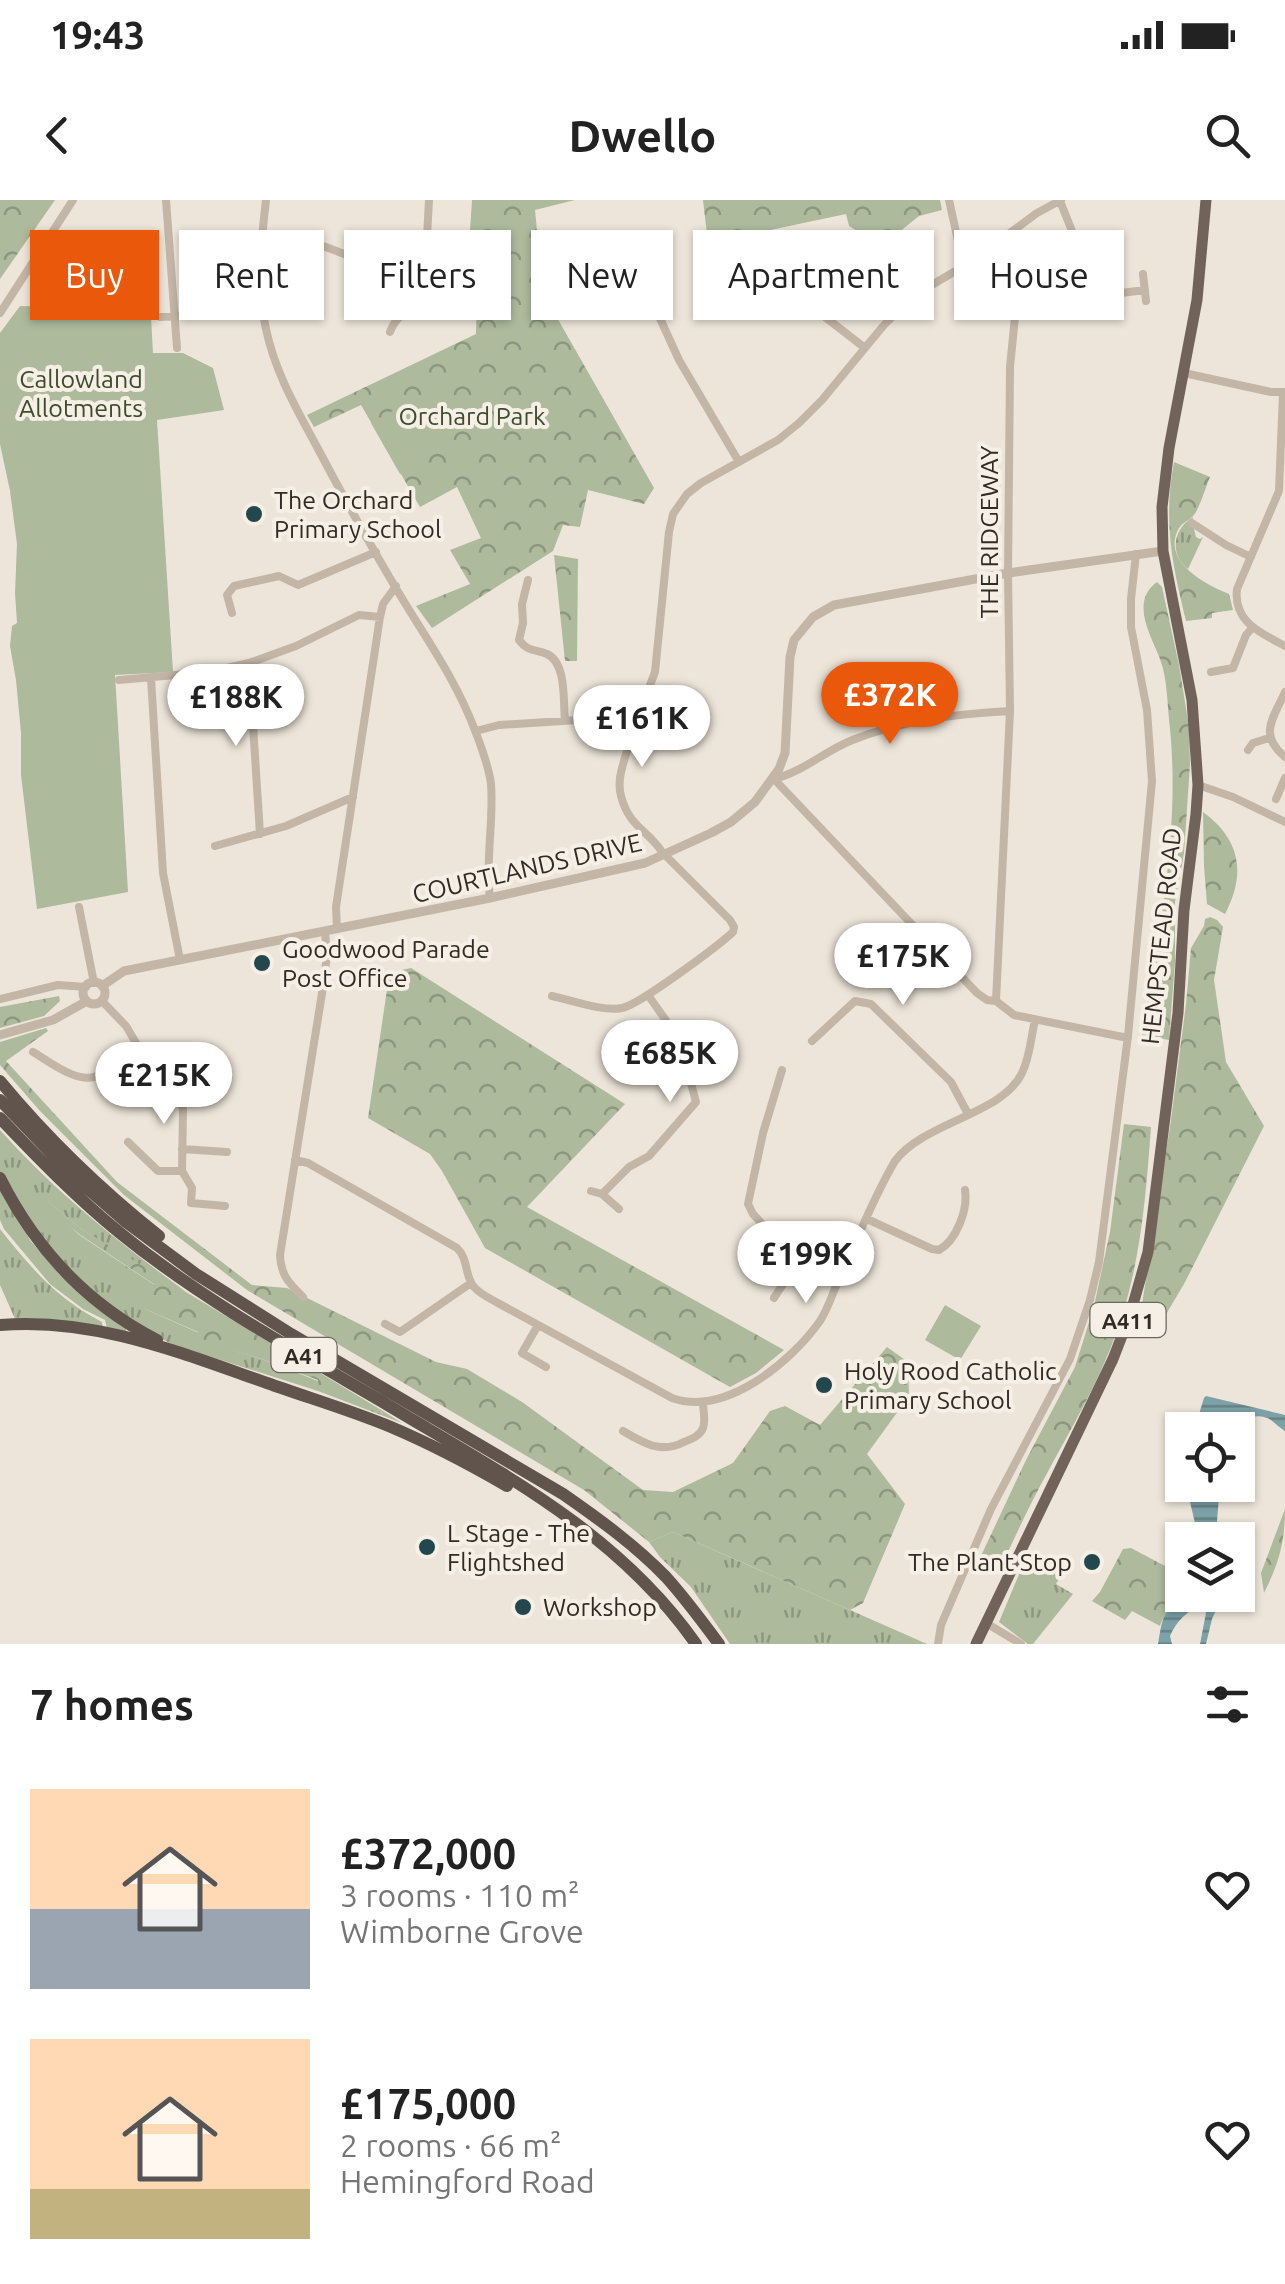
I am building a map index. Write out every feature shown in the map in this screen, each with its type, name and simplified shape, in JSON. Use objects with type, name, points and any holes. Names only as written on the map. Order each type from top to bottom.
[{"type":"highway","points":[[0,1081],[73,1163],[261,1315]]},
{"type":"highway","name":"A41","points":[[0,1100],[73,1176],[196,1274],[594,1515],[666,1577],[719,1644]]},
{"type":"highway","name":"A41","points":[[0,1118],[82,1200],[190,1284],[566,1514],[648,1584],[696,1644]]},
{"type":"highway","points":[[0,1178],[25,1224],[78,1285],[144,1333],[206,1361]]},
{"type":"highway","points":[[0,1326],[30,1324],[105,1331],[356,1413],[481,1471],[597,1539]]},
{"type":"main road","name":"HEMPSTEAD ROAD","points":[[976,1644],[1113,1358],[1148,1252],[1178,1013],[1184,910],[1198,785],[1189,674],[1164,551],[1162,507],[1164,476],[1197,300],[1204,202]]},
{"type":"street","points":[[0,313],[73,200]]},
{"type":"street","points":[[166,200],[177,348]]},
{"type":"street","points":[[262,230],[266,200]]},
{"type":"street","points":[[429,230],[430,200]]},
{"type":"street","points":[[949,200],[956,230]]},
{"type":"street","points":[[1013,230],[1060,200],[1072,230]]},
{"type":"street","points":[[476,731],[499,725],[609,717],[627,711],[646,694],[655,672],[669,532],[682,499],[799,423],[894,314],[954,271]]},
{"type":"street","points":[[1142,274],[1146,301]]},
{"type":"street","points":[[1124,293],[1145,290]]},
{"type":"street","points":[[160,317],[179,316]]},
{"type":"street","points":[[264,320],[280,377],[376,552],[450,675],[476,731],[490,780],[490,898]]},
{"type":"street","points":[[390,332],[396,320]]},
{"type":"street","points":[[661,320],[679,360],[739,462]]},
{"type":"street","points":[[829,320],[866,348]]},
{"type":"street","name":"THE RIDGEWAY","points":[[996,1001],[1010,711],[1010,368],[1015,320]]},
{"type":"street","points":[[1184,373],[1284,393],[1280,483],[1236,598],[1241,614],[1252,628],[1285,646]]},
{"type":"street","points":[[1192,524],[1251,556]]},
{"type":"street","name":"COURTLANDS DRIVE","points":[[94,985],[124,971],[645,864],[731,822],[774,779],[785,753],[792,648],[813,617],[834,605],[1008,573],[1164,551]]},
{"type":"street","points":[[232,612],[227,595],[234,586],[279,576],[298,585],[376,552]]},
{"type":"street","name":"HEMPSTEAD ROAD","points":[[938,1644],[957,1584],[991,1510],[1070,1358],[1090,1300],[1105,1230],[1152,781],[1147,710],[1131,628],[1136,554]]},
{"type":"street","points":[[528,580],[520,640],[525,648],[548,654],[559,666],[565,721]]},
{"type":"street","points":[[336,929],[335,914],[380,617],[383,604],[396,586]]},
{"type":"street","points":[[119,680],[191,675],[249,663],[311,640],[359,615],[380,617]]},
{"type":"street","points":[[1211,672],[1233,668],[1252,628]]},
{"type":"street","points":[[249,663],[260,834]]},
{"type":"street","points":[[150,678],[163,873],[180,960]]},
{"type":"street","points":[[1285,692],[1270,725],[1269,738],[1285,757]]},
{"type":"street","points":[[552,996],[614,1009],[628,1007],[734,930],[730,920],[636,826],[620,794],[632,727],[627,711]]},
{"type":"street","points":[[1010,711],[952,714],[879,730],[774,779],[977,993],[996,1001],[1008,1012],[1128,1038]]},
{"type":"street","points":[[1248,750],[1252,743],[1269,738]]},
{"type":"street","points":[[1276,799],[1285,778]]},
{"type":"street","points":[[1198,785],[1285,822]]},
{"type":"street","points":[[215,846],[286,826],[353,797]]},
{"type":"street","points":[[79,907],[94,985]]},
{"type":"street","points":[[304,1297],[281,1270],[280,1256],[328,954],[325,932]]},
{"type":"street","points":[[0,999],[58,985],[94,985],[105,992],[96,1004],[84,996],[94,985]]},
{"type":"street","points":[[602,1194],[629,1167],[649,1156],[696,1102],[679,1039],[648,995]]},
{"type":"street","points":[[0,1035],[53,1020],[87,1001]]},
{"type":"street","points":[[102,1001],[180,1097],[182,1171],[192,1188],[192,1203],[226,1206]]},
{"type":"street","points":[[812,1041],[855,1002],[871,1004],[951,1082],[968,1114]]},
{"type":"street","points":[[295,1160],[308,1163],[450,1244],[464,1256],[471,1282],[484,1295],[672,1398],[703,1403],[758,1380],[820,1320],[900,1154],[914,1142],[1006,1093],[1021,1076],[1035,1020]]},
{"type":"street","points":[[32,1052],[83,1078],[97,1077],[136,1044]]},
{"type":"street","points":[[167,1082],[181,1068],[214,1054]]},
{"type":"street","points":[[782,1070],[748,1204],[766,1228],[848,1258]]},
{"type":"street","points":[[128,1142],[158,1172],[182,1171]]},
{"type":"street","points":[[182,1148],[227,1152]]},
{"type":"street","points":[[867,1219],[939,1250],[949,1243],[967,1204],[965,1190]]},
{"type":"street","points":[[591,1191],[602,1194],[619,1208]]},
{"type":"street","points":[[774,1298],[790,1274],[812,1262],[821,1248]]},
{"type":"street","points":[[386,1324],[400,1332],[471,1282]]},
{"type":"street","points":[[538,1325],[522,1353],[546,1367]]},
{"type":"street","points":[[623,1430],[648,1445],[674,1447],[702,1430],[703,1403]]},
{"type":"street","points":[[986,1623],[1020,1644]]},
{"type":"green space","points":[[0,200],[55,200],[34,230],[30,230],[30,236],[0,279]]},
{"type":"green space","name":"Orchard Park","points":[[472,200],[575,200],[535,210],[537,230],[531,230],[531,320],[558,320],[654,488],[644,504],[588,490],[580,527],[563,525],[553,551],[432,628],[416,606],[470,584],[450,550],[481,538],[457,487],[420,507],[361,405],[314,427],[307,415],[476,334],[476,320],[511,320],[511,230],[470,230]]},
{"type":"green space","points":[[703,200],[940,200],[942,210],[919,216],[902,230],[855,230],[849,226],[846,214],[770,230],[706,230]]},
{"type":"green space","name":"Callowland Allotments","points":[[20,306],[30,306],[30,320],[151,320],[153,353],[183,353],[213,368],[224,410],[157,420],[173,672],[115,675],[128,892],[37,909],[10,646],[12,626],[17,623],[17,544],[0,444],[0,333]]},
{"type":"green space","points":[[410,401],[438,452],[400,474],[371,423]]},
{"type":"green space","points":[[1174,462],[1210,477],[1196,511],[1178,529],[1175,543],[1176,554],[1190,571],[1229,594],[1233,610],[1212,613],[1212,618],[1186,621],[1171,542],[1169,504]]},
{"type":"green space","points":[[1193,517],[1191,526],[1196,537],[1203,537],[1188,569],[1178,556],[1176,542],[1181,528]]},
{"type":"green space","points":[[554,555],[578,559],[577,661],[565,661]]},
{"type":"green space","points":[[1157,582],[1162,587],[1179,665],[1189,727],[1190,764],[1184,853],[1175,902],[1169,1040],[1142,1035],[1166,882],[1172,806],[1166,684],[1144,609],[1149,590]]},
{"type":"green space","points":[[1203,812],[1225,834],[1236,858],[1236,885],[1225,914],[1207,904]]},
{"type":"green space","points":[[1210,917],[1223,927],[1214,980],[1226,1062],[1264,1126],[1162,1321],[1140,1317],[1170,1127],[1191,948],[1205,919]]},
{"type":"green space","points":[[411,968],[625,1104],[527,1207],[784,1350],[756,1373],[730,1387],[485,1248],[430,1154],[368,1118],[388,983],[392,972]]},
{"type":"green space","points":[[59,996],[60,1001],[44,1016],[0,1028],[0,1007]]},
{"type":"green space","points":[[46,1028],[48,1031],[6,1061],[117,1182],[252,1285],[287,1288],[436,1362],[467,1369],[522,1402],[643,1490],[673,1492],[733,1463],[770,1411],[785,1406],[820,1425],[887,1347],[908,1362],[909,1396],[867,1454],[905,1504],[863,1603],[850,1610],[673,1532],[649,1542],[584,1490],[247,1290],[124,1195],[0,1065],[0,1042]]},
{"type":"green space","points":[[1124,1124],[1151,1127],[1133,1276],[1112,1345],[1095,1384],[1001,1567],[980,1558],[1075,1367],[1094,1306],[1110,1232]]},
{"type":"green space","points":[[0,1130],[88,1215],[185,1291],[80,1228],[45,1199],[78,1234],[156,1286],[144,1303],[145,1309],[199,1333],[198,1340],[318,1381],[402,1423],[318,1391],[171,1344],[109,1308],[52,1255],[0,1172]]},
{"type":"green space","points":[[0,1190],[30,1240],[59,1274],[126,1331],[107,1329],[105,1320],[50,1284],[4,1229],[0,1220]]},
{"type":"green space","points":[[44,1198],[80,1228],[378,1408],[383,1415],[317,1387],[318,1380],[198,1341],[198,1332],[145,1309],[143,1303],[155,1285],[79,1234],[45,1204]]},
{"type":"green space","points":[[0,1229],[46,1282],[102,1322],[103,1329],[16,1321],[0,1285]]},
{"type":"green space","points":[[945,1305],[981,1326],[960,1360],[925,1340]]},
{"type":"green space","points":[[1285,1509],[1280,1552],[1264,1593],[1261,1573]]},
{"type":"green space","points":[[673,1532],[927,1644],[730,1644],[691,1587],[649,1542]]},
{"type":"green space","points":[[1131,1548],[1165,1566],[1167,1612],[1160,1626],[1132,1611],[1125,1620],[1092,1601],[1123,1549]]},
{"type":"green space","points":[[1028,1553],[1063,1572],[1056,1584],[1073,1594],[1033,1644],[999,1622]]},
{"type":"water","points":[[1204,1398],[1285,1415],[1285,1431],[1271,1420],[1255,1417],[1255,1412],[1200,1412]]},
{"type":"water","points":[[1190,1502],[1219,1502],[1217,1522],[1195,1522]]},
{"type":"water","points":[[1190,1612],[1170,1636],[1172,1644],[1158,1644],[1161,1626],[1165,1614]]},
{"type":"water","points":[[1215,1612],[1206,1644],[1200,1644],[1206,1613]]},
{"type":"place","name":"The Orchard Primary School","points":[[254,514]]},
{"type":"place","name":"Goodwood Parade Post Office","points":[[262,963]]},
{"type":"place","name":"Holy Rood Catholic Primary School","points":[[824,1385]]},
{"type":"place","name":"L Stage - The Flightshed","points":[[427,1547]]},
{"type":"place","name":"The Plant Stop","points":[[1092,1562]]},
{"type":"place","name":"Workshop","points":[[523,1607]]}]
